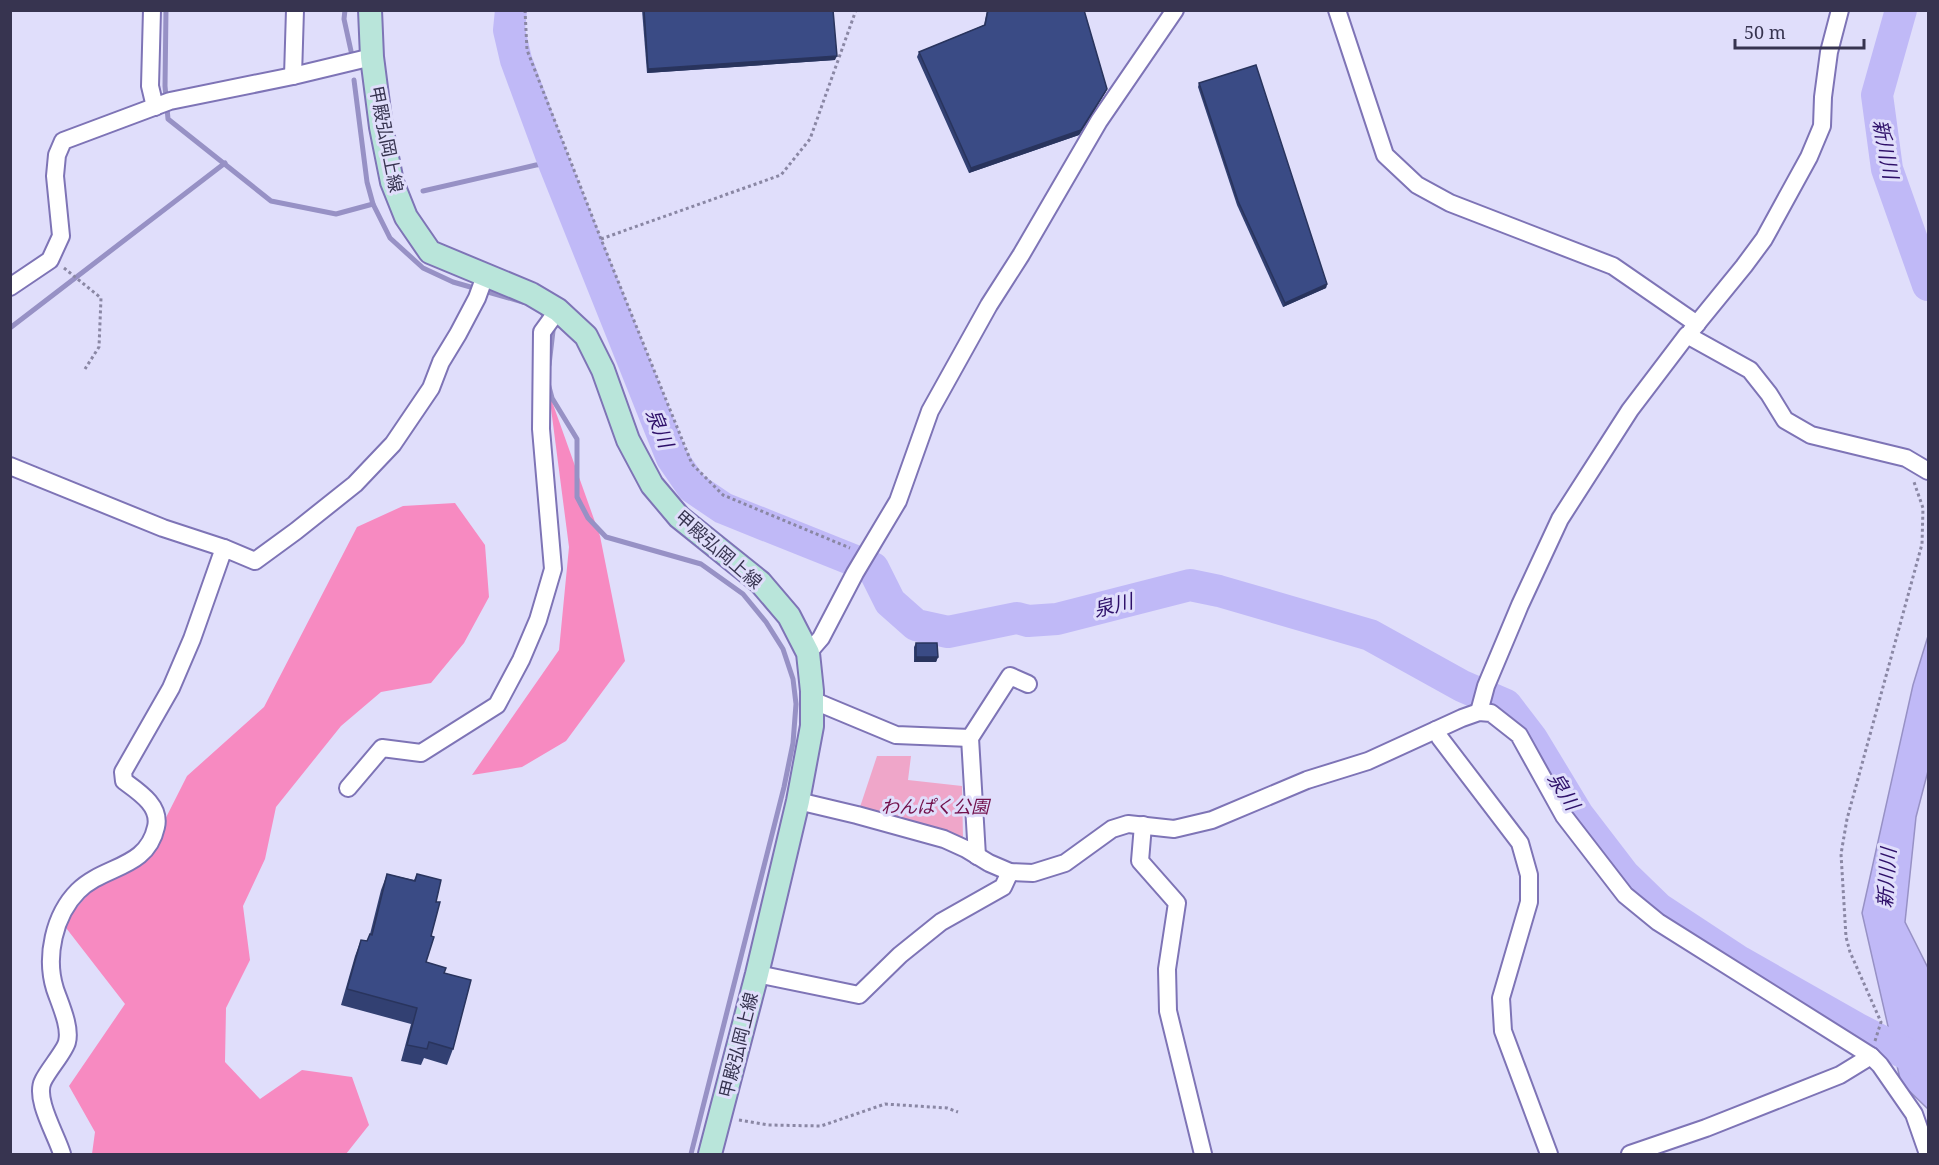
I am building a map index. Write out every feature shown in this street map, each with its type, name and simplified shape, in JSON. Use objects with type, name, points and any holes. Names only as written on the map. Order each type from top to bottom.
[{"type":"main road","name":"甲殿弘岡上線","points":[[370,10],[372,57],[381,127],[392,182],[406,217],[430,252],[481,287],[531,294],[558,310],[586,336],[603,370],[628,440],[652,484],[679,517],[760,582],[789,615],[808,653],[812,726],[798,801],[757,974],[710,1155]]},
{"type":"street","points":[[152,10],[150,86],[161,104]]},
{"type":"street","points":[[293,76],[296,10]]},
{"type":"street","points":[[808,653],[821,638],[865,555],[898,501],[930,411],[989,304],[1021,255],[1100,121],[1175,10]]},
{"type":"street","points":[[1336,10],[1385,155],[1417,185],[1450,203],[1613,266],[1692,329],[1750,370],[1769,394],[1785,420],[1811,435],[1906,458],[1929,471]]},
{"type":"street","points":[[798,801],[944,838],[1010,872],[1033,873],[1065,863],[1112,829],[1128,824],[1174,829],[1212,820],[1307,780],[1368,761],[1436,730],[1479,707],[1520,605],[1560,519],[1630,410],[1764,239],[1809,157],[1822,126],[1829,52],[1840,10]]},
{"type":"street","points":[[10,287],[50,260],[61,236],[55,176],[57,155],[63,141],[161,104],[372,57]]},
{"type":"street","points":[[10,466],[163,528],[255,561],[355,484],[393,444],[430,388],[441,362],[458,334],[481,287]]},
{"type":"street","points":[[348,788],[382,748],[421,753],[497,705],[538,620],[554,569],[541,429],[542,332],[558,310]]},
{"type":"street","points":[[62,1155],[43,1105],[41,1084],[67,1042],[66,1019],[54,987],[52,973],[54,933],[63,912],[77,892],[89,881],[144,853],[153,838],[157,824],[153,806],[144,795],[124,781],[123,772],[171,688],[192,639],[224,548]]},
{"type":"street","points":[[977,856],[970,738],[1010,676],[1028,684]]},
{"type":"street","points":[[812,700],[896,735],[970,738]]},
{"type":"street","points":[[1479,707],[1491,713],[1519,735],[1564,816],[1625,895],[1658,922],[1872,1052],[1914,1114],[1929,1154]]},
{"type":"street","points":[[1436,730],[1520,843],[1528,875],[1529,902],[1501,998],[1503,1031],[1549,1155]]},
{"type":"street","points":[[1143,825],[1140,861],[1177,903],[1167,969],[1168,1011],[1203,1155]]},
{"type":"street","points":[[757,974],[859,995],[900,955],[941,922],[1003,887],[1010,872]]},
{"type":"street","points":[[1630,1155],[1706,1128],[1840,1075],[1872,1052]]},
{"type":"path","points":[[525,10],[527,50],[692,464],[723,495],[865,555]]},
{"type":"path","points":[[601,239],[781,175],[810,139],[856,10]]},
{"type":"path","points":[[65,268],[100,298],[99,347],[85,369]]},
{"type":"path","points":[[1872,1052],[1881,1022],[1850,952],[1846,937],[1841,854],[1847,819],[1922,544],[1923,508],[1906,458]]},
{"type":"path","points":[[720,1117],[768,1125],[820,1125],[885,1104],[947,1108],[958,1112]]},
{"type":"green space","name":"わんぱく公園","points":[[877,756],[911,756],[908,780],[962,786],[963,838],[860,807]]},
{"type":"shaded area","points":[[549,393],[600,536],[625,661],[566,741],[522,767],[472,775],[559,650],[569,547]]},
{"type":"shaded area","points":[[455,503],[485,545],[489,597],[464,643],[431,683],[381,692],[341,726],[276,807],[265,859],[243,906],[250,960],[226,1008],[225,1062],[260,1099],[302,1070],[352,1077],[369,1125],[346,1154],[92,1154],[95,1132],[69,1086],[125,1004],[63,924],[95,886],[142,865],[187,776],[264,707],[357,527],[403,506]]},
{"type":"water","points":[[1928,636],[1928,771],[1916,817],[1905,922],[1928,968],[1928,1109],[1901,1083],[1862,913],[1913,685]]},
{"type":"building","points":[[644,10],[833,10],[837,56],[648,69]]},
{"type":"building","points":[[988,10],[1084,10],[1107,89],[1081,130],[971,168],[919,52],[985,25]]},
{"type":"building","points":[[1256,65],[1327,284],[1285,303],[1238,201],[1199,83]]},
{"type":"building","points":[[916,643],[937,643],[938,657],[916,657]]},
{"type":"building","points":[[387,874],[415,881],[417,874],[441,880],[436,902],[440,902],[431,936],[434,937],[426,962],[446,968],[444,973],[471,980],[453,1049],[429,1042],[427,1049],[407,1045],[417,1008],[347,989],[361,940],[367,941],[370,934],[372,935]]},
{"type":"waterway","points":[[166,10],[165,86],[168,119],[271,201],[336,214],[373,204]]},
{"type":"waterway","points":[[345,10],[344,19],[351,51]]},
{"type":"waterway","name":"泉川","points":[[511,10],[509,30],[516,60],[554,163],[672,458],[692,487],[723,508],[873,568],[890,602],[916,625],[948,632],[1017,618],[1028,621],[1057,619],[1190,585],[1219,591],[1370,635],[1462,686],[1506,705],[1532,739],[1578,815],[1624,875],[1658,908],[1740,962],[1856,1028],[1928,1065]]},
{"type":"waterway","name":"新川川","points":[[1901,10],[1877,95],[1887,169],[1928,285]]},
{"type":"waterway","points":[[354,80],[367,182],[373,204],[390,238],[423,268],[453,282],[523,302]]},
{"type":"waterway","points":[[10,328],[225,163]]},
{"type":"waterway","points":[[423,191],[536,165],[554,163]]},
{"type":"waterway","points":[[540,309],[553,331],[549,365]]},
{"type":"waterway","points":[[548,383],[552,398],[577,439],[577,497],[588,518],[606,537],[701,564],[743,594],[766,622],[783,649],[793,679],[796,704],[793,743],[784,787],[691,1154]]}]
